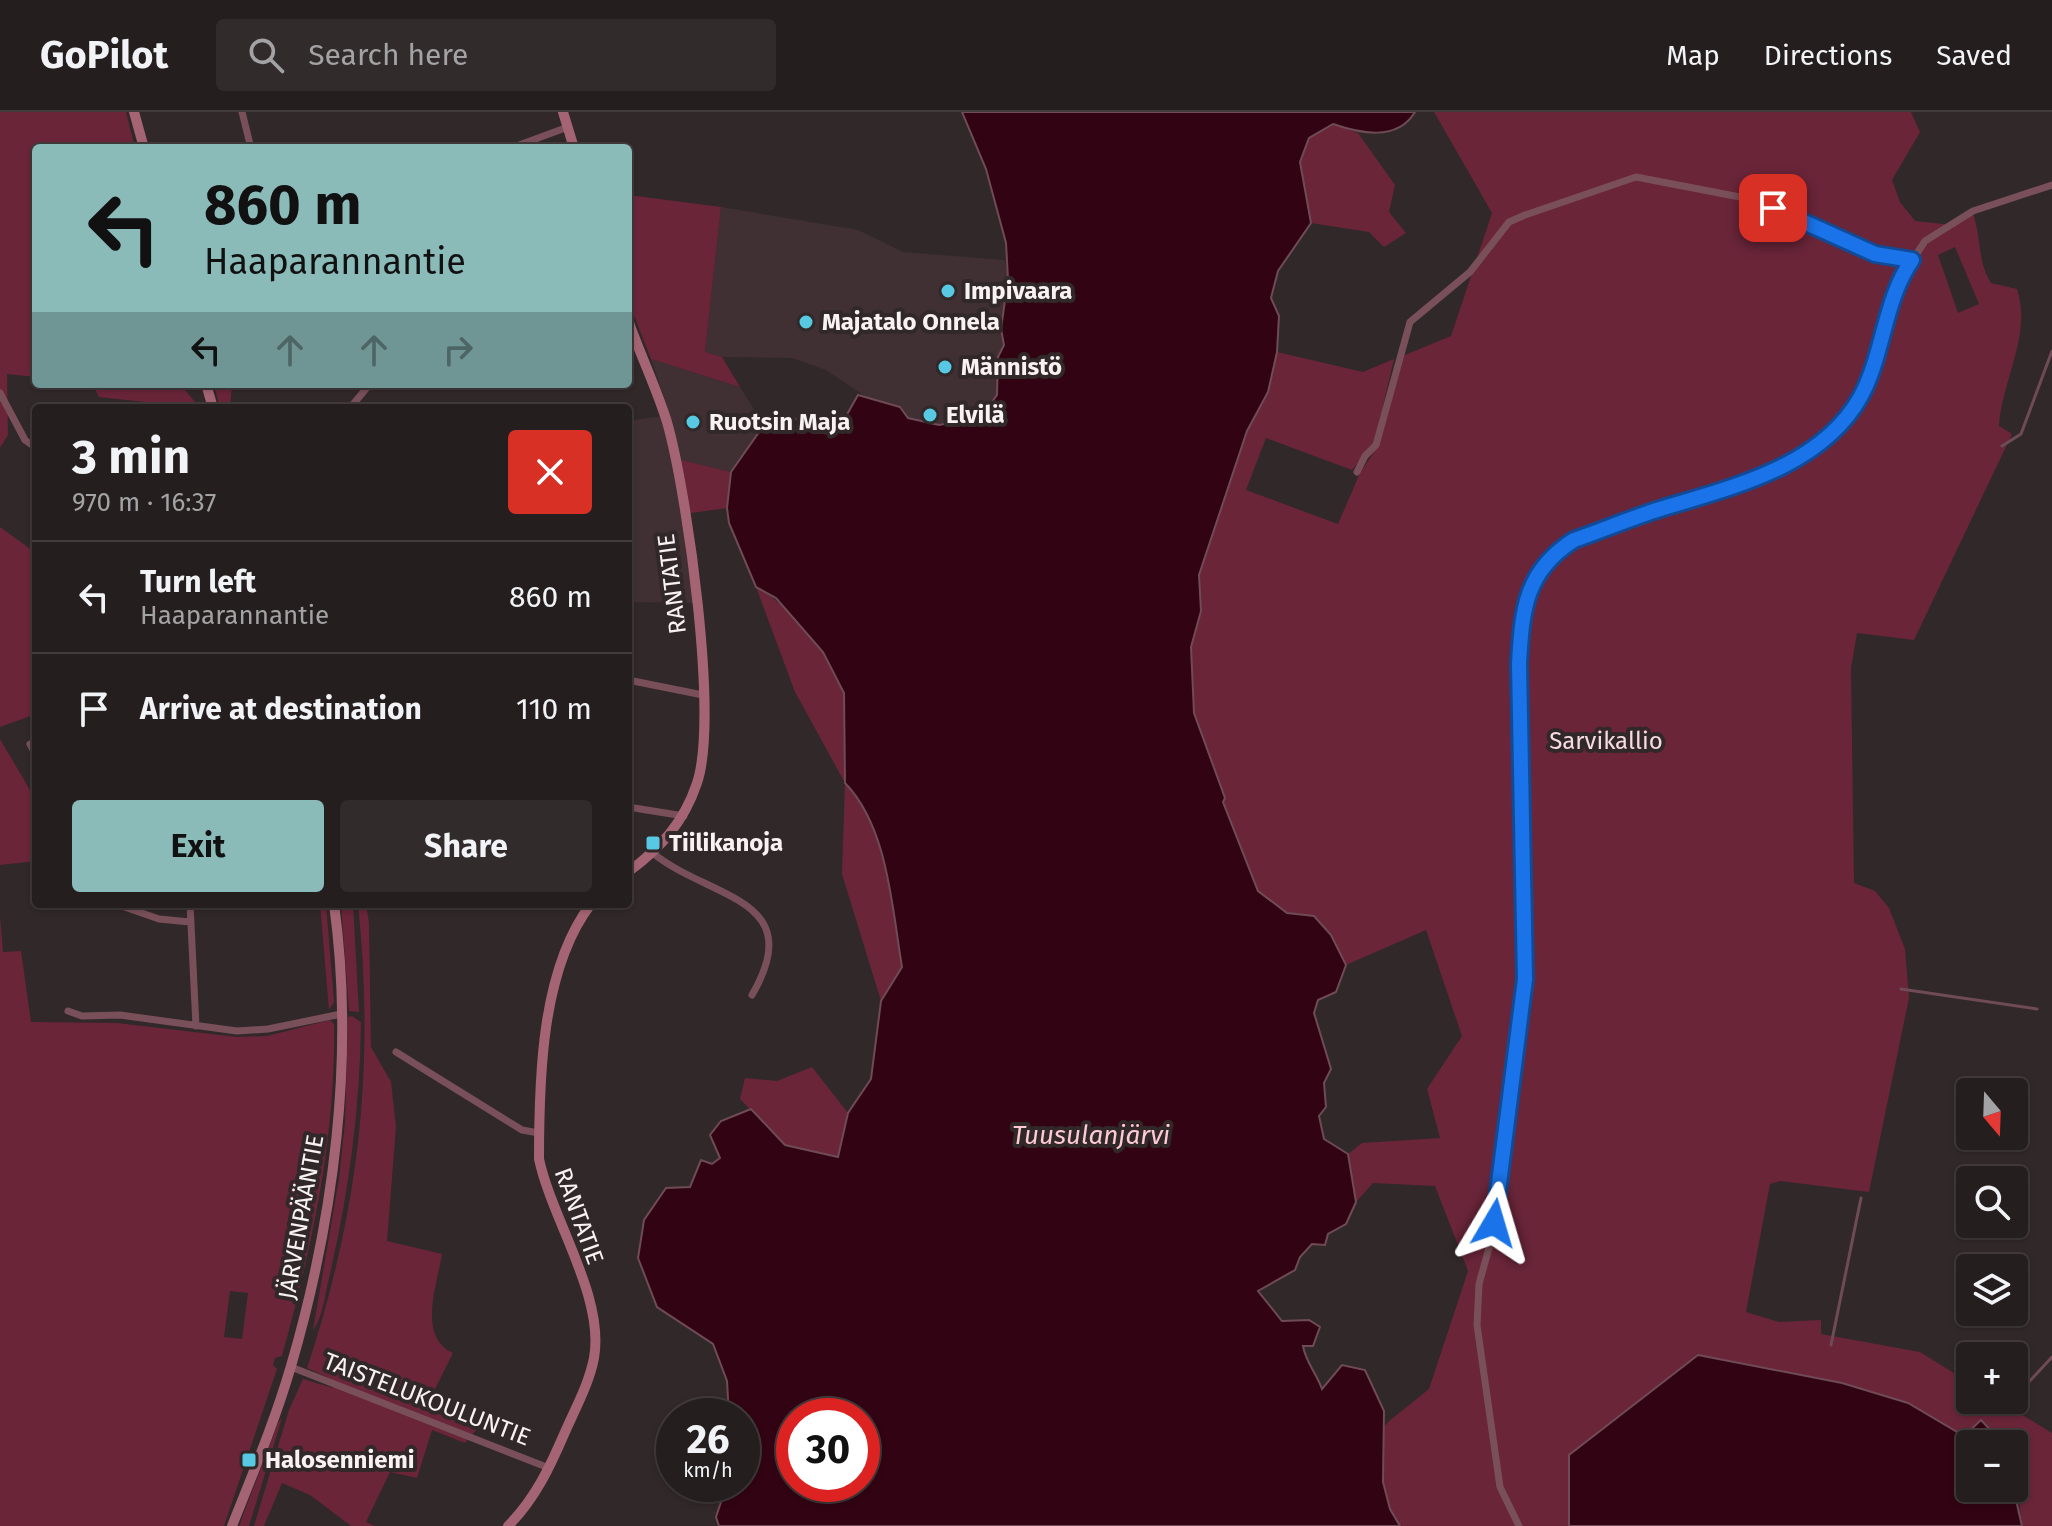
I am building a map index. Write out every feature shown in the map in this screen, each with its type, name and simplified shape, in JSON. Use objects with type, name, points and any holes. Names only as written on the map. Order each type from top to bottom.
[{"type":"street","points":[[134,112],[143,144]]},
{"type":"street","points":[[242,112],[250,144]]},
{"type":"street","points":[[563,112],[573,144]]},
{"type":"street","points":[[522,144],[568,127]]},
{"type":"street","points":[[1357,472],[1365,456],[1376,445],[1392,377],[1410,322],[1470,272],[1509,222],[1525,215],[1636,177],[1745,198],[1875,254],[1912,260]]},
{"type":"street","points":[[1519,1526],[1500,1487],[1477,1325],[1479,1284],[1492,1237],[1525,979],[1519,664],[1521,625],[1532,580],[1557,551],[1574,540],[1749,482],[1786,464],[1840,425],[1862,394],[1901,278],[1925,241],[1956,220],[2052,185]]},
{"type":"street","name":"RANTATIE","points":[[632,869],[654,854],[684,816],[698,781],[705,747],[703,695],[676,462],[666,419],[634,350]]},
{"type":"street","points":[[353,404],[367,388]]},
{"type":"street","points":[[0,393],[25,440],[32,445]]},
{"type":"street","points":[[632,681],[703,695]]},
{"type":"street","points":[[30,744],[32,748]]},
{"type":"street","points":[[632,808],[684,816]]},
{"type":"street","points":[[654,854],[749,907],[765,922],[769,930],[769,947],[752,995]]},
{"type":"street","points":[[127,908],[159,919],[190,922]]},
{"type":"street","points":[[190,908],[196,1026]]},
{"type":"street","name":"JÄRVENPÄÄNTIE","points":[[232,1526],[291,1367],[328,1200],[337,1127],[341,1014],[334,908]]},
{"type":"street","name":"RANTATIE","points":[[508,1526],[527,1506],[549,1468],[590,1374],[595,1328],[585,1290],[545,1187],[539,1159],[553,986],[576,924],[588,908]]},
{"type":"street","points":[[68,1011],[82,1016],[120,1015],[237,1031],[268,1029],[341,1014]]},
{"type":"street","points":[[396,1052],[522,1130],[539,1133]]},
{"type":"street","name":"TAISTELUKOULUNTIE","points":[[291,1367],[549,1468]]},
{"type":"shaded area","points":[[721,207],[858,230],[903,252],[1005,260],[1008,279],[1001,329],[1004,345],[998,357],[997,395],[984,413],[939,425],[907,418],[900,407],[874,402],[826,370],[792,358],[722,357],[705,352]]},
{"type":"shaded area","points":[[651,359],[740,387],[764,425],[731,472],[678,460],[695,603],[632,602],[632,420],[670,415]]},
{"type":"green space","points":[[0,112],[126,112],[134,144],[32,144],[32,377],[7,374],[8,435],[0,448]]},
{"type":"green space","name":"Sarvikallio","points":[[1434,112],[1911,112],[1920,132],[1892,180],[1900,202],[1915,221],[1953,225],[1973,214],[1984,266],[1991,283],[2017,289],[2021,306],[2019,340],[1999,426],[2012,434],[1914,640],[1857,633],[1851,668],[1854,883],[1875,891],[1889,908],[1905,949],[1909,998],[1869,1192],[1780,1181],[1770,1184],[1746,1312],[1779,1322],[1821,1320],[1821,1334],[1920,1352],[1956,1374],[1956,1414],[2021,1414],[2052,1433],[2052,1526],[2022,1526],[2019,1502],[2028,1502],[2028,1430],[1956,1431],[1908,1403],[1569,1504],[1569,1526],[1400,1526],[1390,1509],[1383,1482],[1381,1431],[1429,1389],[1468,1271],[1435,1186],[1373,1183],[1356,1202],[1348,1154],[1362,1143],[1440,1138],[1427,1089],[1462,1036],[1426,930],[1346,965],[1331,935],[1306,915],[1287,913],[1258,891],[1223,802],[1225,798],[1194,713],[1191,647],[1201,611],[1199,575],[1247,431],[1268,392],[1277,352],[1363,372],[1394,359],[1374,444],[1352,470],[1266,438],[1246,490],[1338,524],[1360,473],[1378,446],[1400,357],[1451,336],[1492,213]],"holes":[[[1955,247],[1979,304],[1958,313],[1938,255]]]},
{"type":"green space","points":[[1333,124],[1358,133],[1395,185],[1389,212],[1406,233],[1384,247],[1369,232],[1311,223],[1300,162],[1309,138]]},
{"type":"green space","points":[[632,196],[721,207],[705,352],[722,357],[740,387],[651,359],[632,310]]},
{"type":"green space","points":[[94,388],[183,388],[197,404],[163,404],[99,397]]},
{"type":"green space","points":[[215,388],[232,388],[230,404],[219,404]]},
{"type":"green space","points":[[677,459],[731,472],[727,508],[684,514]]},
{"type":"green space","points":[[0,527],[32,550],[32,715],[0,727]]},
{"type":"green space","points":[[756,587],[796,619],[822,650],[840,681],[846,717],[845,783],[795,692]]},
{"type":"green space","points":[[0,739],[32,793],[32,861],[0,865]]},
{"type":"green space","points":[[845,783],[870,822],[886,870],[902,967],[881,1001],[842,874]]},
{"type":"green space","points":[[320,908],[326,908],[334,1002],[329,1010]]},
{"type":"green space","points":[[341,908],[353,908],[359,1012],[349,1011]]},
{"type":"green space","points":[[358,908],[367,908],[369,923],[371,1047],[391,1082],[396,1127],[387,1241],[442,1254],[432,1323],[442,1345],[453,1353],[425,1409],[478,1428],[465,1443],[432,1430],[417,1478],[390,1472],[366,1522],[375,1526],[351,1526],[310,1495],[282,1483],[264,1526],[254,1526],[289,1410],[303,1379],[333,1388],[331,1379],[307,1368],[339,1252],[358,1139],[365,1024]]},
{"type":"green space","points":[[0,916],[3,952],[21,951],[31,1022],[117,1023],[237,1037],[267,1036],[330,1020],[334,1024],[334,1067],[320,1192],[303,1274],[282,1356],[275,1358],[273,1365],[277,1369],[224,1526],[0,1526]],"holes":[[[230,1291],[248,1293],[242,1339],[224,1337]]]},
{"type":"green space","points":[[348,1017],[361,1022],[352,1151],[323,1306],[313,1330],[339,1179],[345,1122]]},
{"type":"green space","points":[[812,1067],[848,1113],[838,1157],[785,1145],[740,1099],[745,1078],[777,1081]]},
{"type":"green space","points":[[282,1418],[249,1526],[239,1526],[278,1423]]},
{"type":"water","name":"Tuusulanjärvi","points":[[962,112],[1415,112],[1398,128],[1388,131],[1366,132],[1333,124],[1309,138],[1300,162],[1311,223],[1278,271],[1271,298],[1279,316],[1277,352],[1268,392],[1247,431],[1199,575],[1201,611],[1191,647],[1194,713],[1225,798],[1223,802],[1258,891],[1287,913],[1314,916],[1331,935],[1346,965],[1336,992],[1318,1000],[1314,1013],[1331,1069],[1324,1083],[1326,1107],[1319,1116],[1324,1139],[1348,1154],[1356,1202],[1346,1224],[1328,1234],[1325,1245],[1312,1244],[1300,1257],[1295,1270],[1258,1291],[1282,1321],[1309,1320],[1320,1327],[1313,1346],[1303,1346],[1322,1389],[1342,1365],[1365,1370],[1384,1411],[1383,1482],[1390,1509],[1400,1526],[719,1526],[716,1517],[721,1502],[760,1502],[760,1398],[728,1398],[727,1381],[713,1344],[657,1307],[638,1258],[644,1220],[666,1188],[690,1187],[701,1160],[712,1164],[720,1158],[710,1135],[721,1121],[751,1109],[785,1145],[838,1157],[848,1113],[871,1079],[881,1001],[902,967],[891,894],[879,845],[871,822],[845,783],[844,693],[823,652],[776,598],[756,587],[729,523],[727,508],[731,472],[764,425],[781,414],[790,415],[814,432],[836,434],[858,395],[900,407],[908,418],[939,425],[984,413],[997,395],[998,357],[1004,345],[1001,329],[1008,279],[1006,243],[986,169]]},
{"type":"water","points":[[1698,1355],[1842,1383],[1908,1403],[1956,1431],[1956,1502],[2016,1502],[2022,1526],[1569,1526],[1569,1455]]},
{"type":"water","points":[[1981,1420],[1990,1430],[1970,1430]]},
{"type":"waterway","points":[[2002,446],[2021,434],[2052,351]]},
{"type":"waterway","points":[[1901,989],[2037,1009]]},
{"type":"waterway","points":[[1831,1345],[1861,1198]]},
{"type":"waterway","points":[[2028,1383],[2052,1357]]},
{"type":"place","name":"Impivaara","points":[[948,291]]},
{"type":"place","name":"Majatalo Onnela","points":[[806,322]]},
{"type":"place","name":"Männistö","points":[[945,367]]},
{"type":"place","name":"Elvilä","points":[[930,415]]},
{"type":"place","name":"Ruotsin Maja","points":[[693,422]]},
{"type":"place","name":"Tiilikanoja","points":[[653,843]]},
{"type":"place","name":"Halosenniemi","points":[[249,1460]]},
{"type":"route","points":[[1494,1223],[1525,979],[1519,664],[1521,625],[1532,580],[1557,551],[1574,540],[1656,510],[1749,482],[1778,469],[1824,439],[1840,425],[1862,394],[1890,306],[1912,260],[1855,247],[1773,208]]}]
